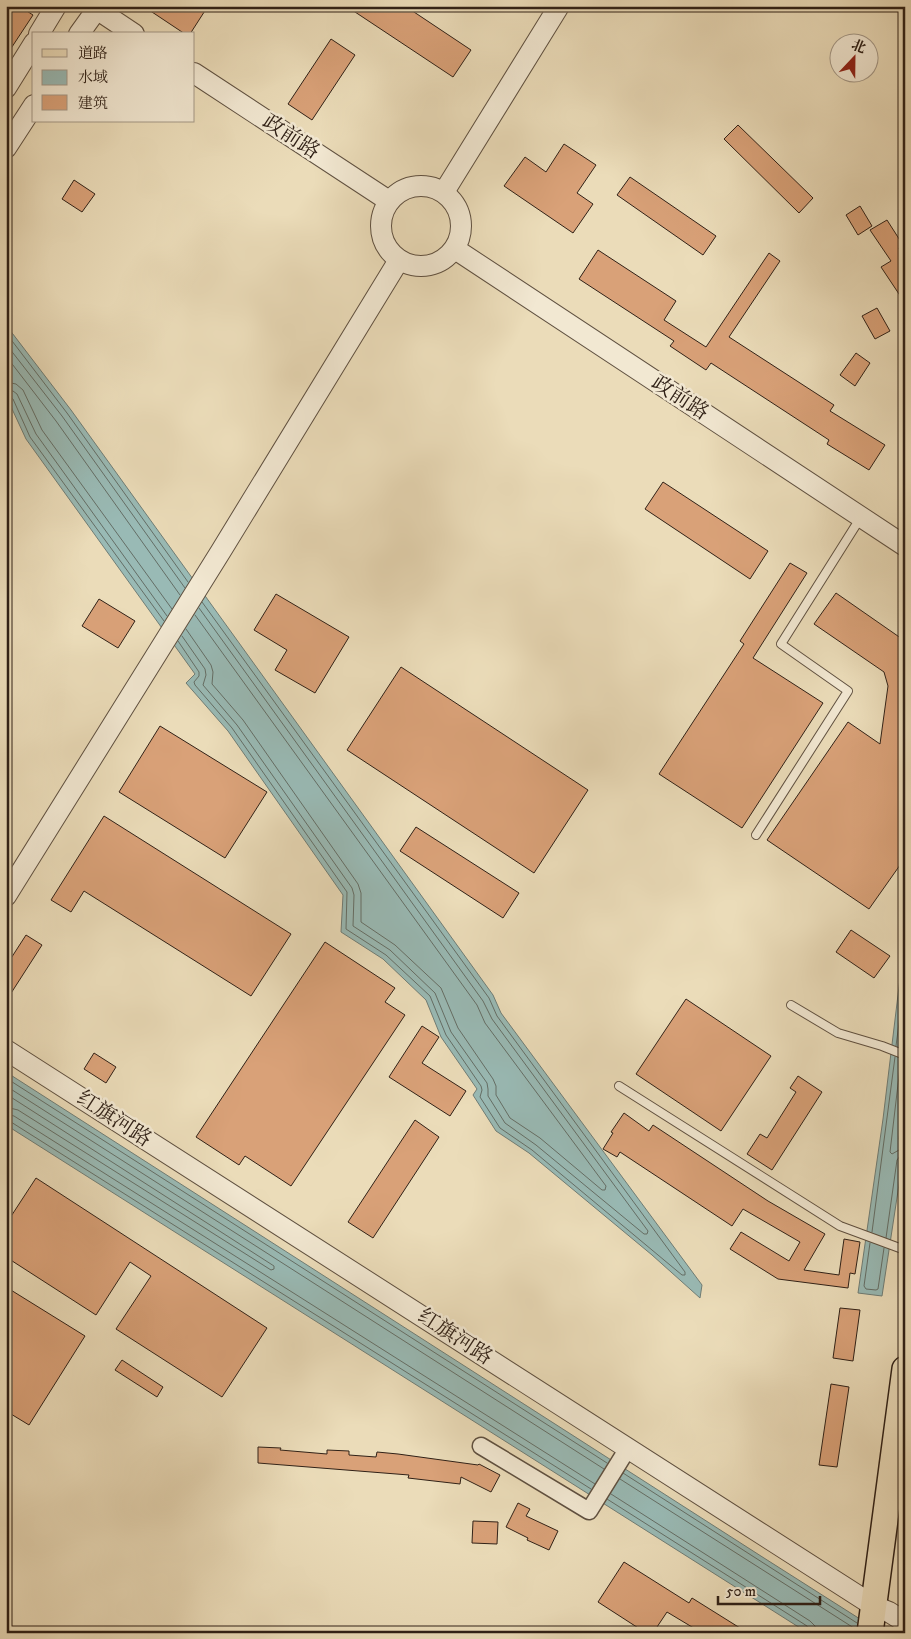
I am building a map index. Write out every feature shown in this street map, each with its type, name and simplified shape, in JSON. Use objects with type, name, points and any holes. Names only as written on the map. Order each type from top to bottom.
[{"type":"main road","points":[[888,1618],[905,1368]]},
{"type":"main road","points":[[870,1633],[888,1618],[905,1491]]},
{"type":"street","points":[[40,32],[56,6]]},
{"type":"street","points":[[444,192],[559,6]]},
{"type":"street","points":[[80,32],[96,7],[131,32]]},
{"type":"street","points":[[6,88],[32,46]]},
{"type":"street","name":"政前路","points":[[195,74],[389,201]]},
{"type":"street","points":[[6,148],[32,108]]},
{"type":"street","points":[[415,186],[430,186],[444,192],[455,204],[461,219],[461,234],[454,249],[444,260],[429,265],[414,266],[399,260],[387,248],[381,232],[382,216],[389,201],[400,191],[415,186]]},
{"type":"street","name":"政前路","points":[[454,249],[905,546]]},
{"type":"street","points":[[6,896],[221,551],[399,260]]},
{"type":"street","name":"红旗河路","points":[[6,1050],[628,1448],[888,1618]]},
{"type":"street","points":[[481,1446],[589,1511],[628,1448]]},
{"type":"lane","points":[[756,835],[848,691],[781,644],[861,518]]},
{"type":"lane","points":[[791,1005],[838,1033],[905,1055]]},
{"type":"lane","points":[[619,1086],[840,1226],[905,1250]]},
{"type":"water","points":[[6,325],[71,410],[493,995],[501,1013],[702,1285],[700,1298],[652,1255],[529,1153],[496,1131],[473,1095],[477,1089],[441,1037],[426,1000],[383,959],[341,932],[343,895],[228,731],[186,683],[195,674],[26,439],[6,396]]},
{"type":"water","points":[[905,937],[905,1145],[882,1296],[858,1293],[883,1119]]},
{"type":"water","points":[[6,1072],[882,1633],[808,1633],[6,1125]]},
{"type":"building","points":[[6,6],[19,6],[33,15],[6,56]]},
{"type":"building","points":[[143,6],[208,6],[191,32],[182,32]]},
{"type":"building","points":[[346,6],[405,6],[471,50],[453,77]]},
{"type":"building","points":[[331,39],[355,55],[312,120],[288,104]]},
{"type":"building","points":[[738,125],[813,198],[799,213],[724,139]]},
{"type":"building","points":[[564,144],[596,165],[577,193],[593,204],[573,233],[504,186],[525,157],[546,172]]},
{"type":"building","points":[[630,177],[716,236],[703,255],[617,195]]},
{"type":"building","points":[[74,180],[95,194],[82,212],[62,199]]},
{"type":"building","points":[[860,206],[872,226],[858,235],[846,215]]},
{"type":"building","points":[[887,220],[903,245],[899,248],[905,258],[905,303],[881,267],[891,261],[870,230]]},
{"type":"building","points":[[598,250],[676,301],[664,320],[706,347],[769,253],[780,261],[729,337],[834,405],[830,411],[885,445],[869,470],[827,444],[829,440],[711,363],[706,370],[670,346],[674,341],[579,279]]},
{"type":"building","points":[[877,308],[890,331],[875,339],[862,316]]},
{"type":"building","points":[[856,353],[870,363],[855,386],[840,375]]},
{"type":"building","points":[[663,482],[768,551],[750,579],[645,509]]},
{"type":"building","points":[[790,563],[807,573],[753,658],[823,703],[742,828],[659,774],[744,644],[740,641]]},
{"type":"building","points":[[836,593],[905,641],[905,858],[869,909],[767,840],[848,722],[880,744],[888,686],[884,672],[814,624]]},
{"type":"building","points":[[276,594],[349,637],[315,693],[275,670],[287,650],[254,630]]},
{"type":"building","points":[[99,599],[135,621],[118,648],[82,626]]},
{"type":"building","points":[[401,667],[588,790],[534,873],[347,750]]},
{"type":"building","points":[[160,726],[267,792],[225,858],[119,792]]},
{"type":"building","points":[[104,816],[291,934],[251,996],[84,891],[71,912],[51,900]]},
{"type":"building","points":[[416,827],[519,893],[503,918],[400,851]]},
{"type":"building","points":[[851,930],[890,956],[874,978],[836,952]]},
{"type":"building","points":[[26,935],[42,945],[6,1001],[6,966]]},
{"type":"building","points":[[325,942],[395,988],[385,1002],[405,1015],[291,1186],[245,1156],[239,1165],[196,1137]]},
{"type":"building","points":[[686,999],[771,1056],[721,1131],[636,1074]]},
{"type":"building","points":[[422,1026],[439,1037],[422,1063],[466,1091],[450,1116],[389,1077]]},
{"type":"building","points":[[94,1053],[116,1067],[106,1083],[84,1069]]},
{"type":"building","points":[[798,1076],[822,1092],[772,1170],[747,1154],[760,1134],[767,1138],[796,1092],[790,1088]]},
{"type":"building","points":[[624,1113],[649,1131],[653,1125],[768,1201],[825,1234],[804,1270],[839,1275],[844,1239],[860,1242],[855,1274],[850,1273],[848,1288],[778,1279],[730,1249],[741,1232],[789,1261],[800,1242],[743,1209],[732,1226],[620,1152],[617,1157],[603,1149],[613,1133],[611,1132]]},
{"type":"building","points":[[415,1120],[439,1137],[373,1238],[348,1222]]},
{"type":"building","points":[[36,1178],[267,1328],[222,1397],[116,1329],[151,1276],[130,1262],[96,1315],[6,1257],[6,1224]]},
{"type":"building","points":[[6,1287],[85,1336],[29,1425],[6,1411]]},
{"type":"building","points":[[840,1308],[860,1310],[853,1361],[833,1358]]},
{"type":"building","points":[[122,1360],[163,1387],[157,1397],[115,1370]]},
{"type":"building","points":[[831,1384],[849,1387],[837,1467],[819,1465]]},
{"type":"building","points":[[258,1447],[327,1454],[327,1450],[349,1451],[349,1455],[376,1457],[377,1452],[398,1454],[479,1464],[500,1475],[491,1492],[461,1477],[460,1484],[408,1478],[409,1475],[258,1463]]},
{"type":"building","points":[[518,1503],[530,1509],[526,1516],[558,1531],[549,1550],[527,1540],[528,1538],[506,1527]]},
{"type":"building","points":[[473,1521],[498,1522],[497,1544],[472,1543]]},
{"type":"building","points":[[624,1562],[689,1603],[692,1598],[748,1633],[702,1633],[667,1612],[653,1633],[646,1633],[598,1602]]}]
